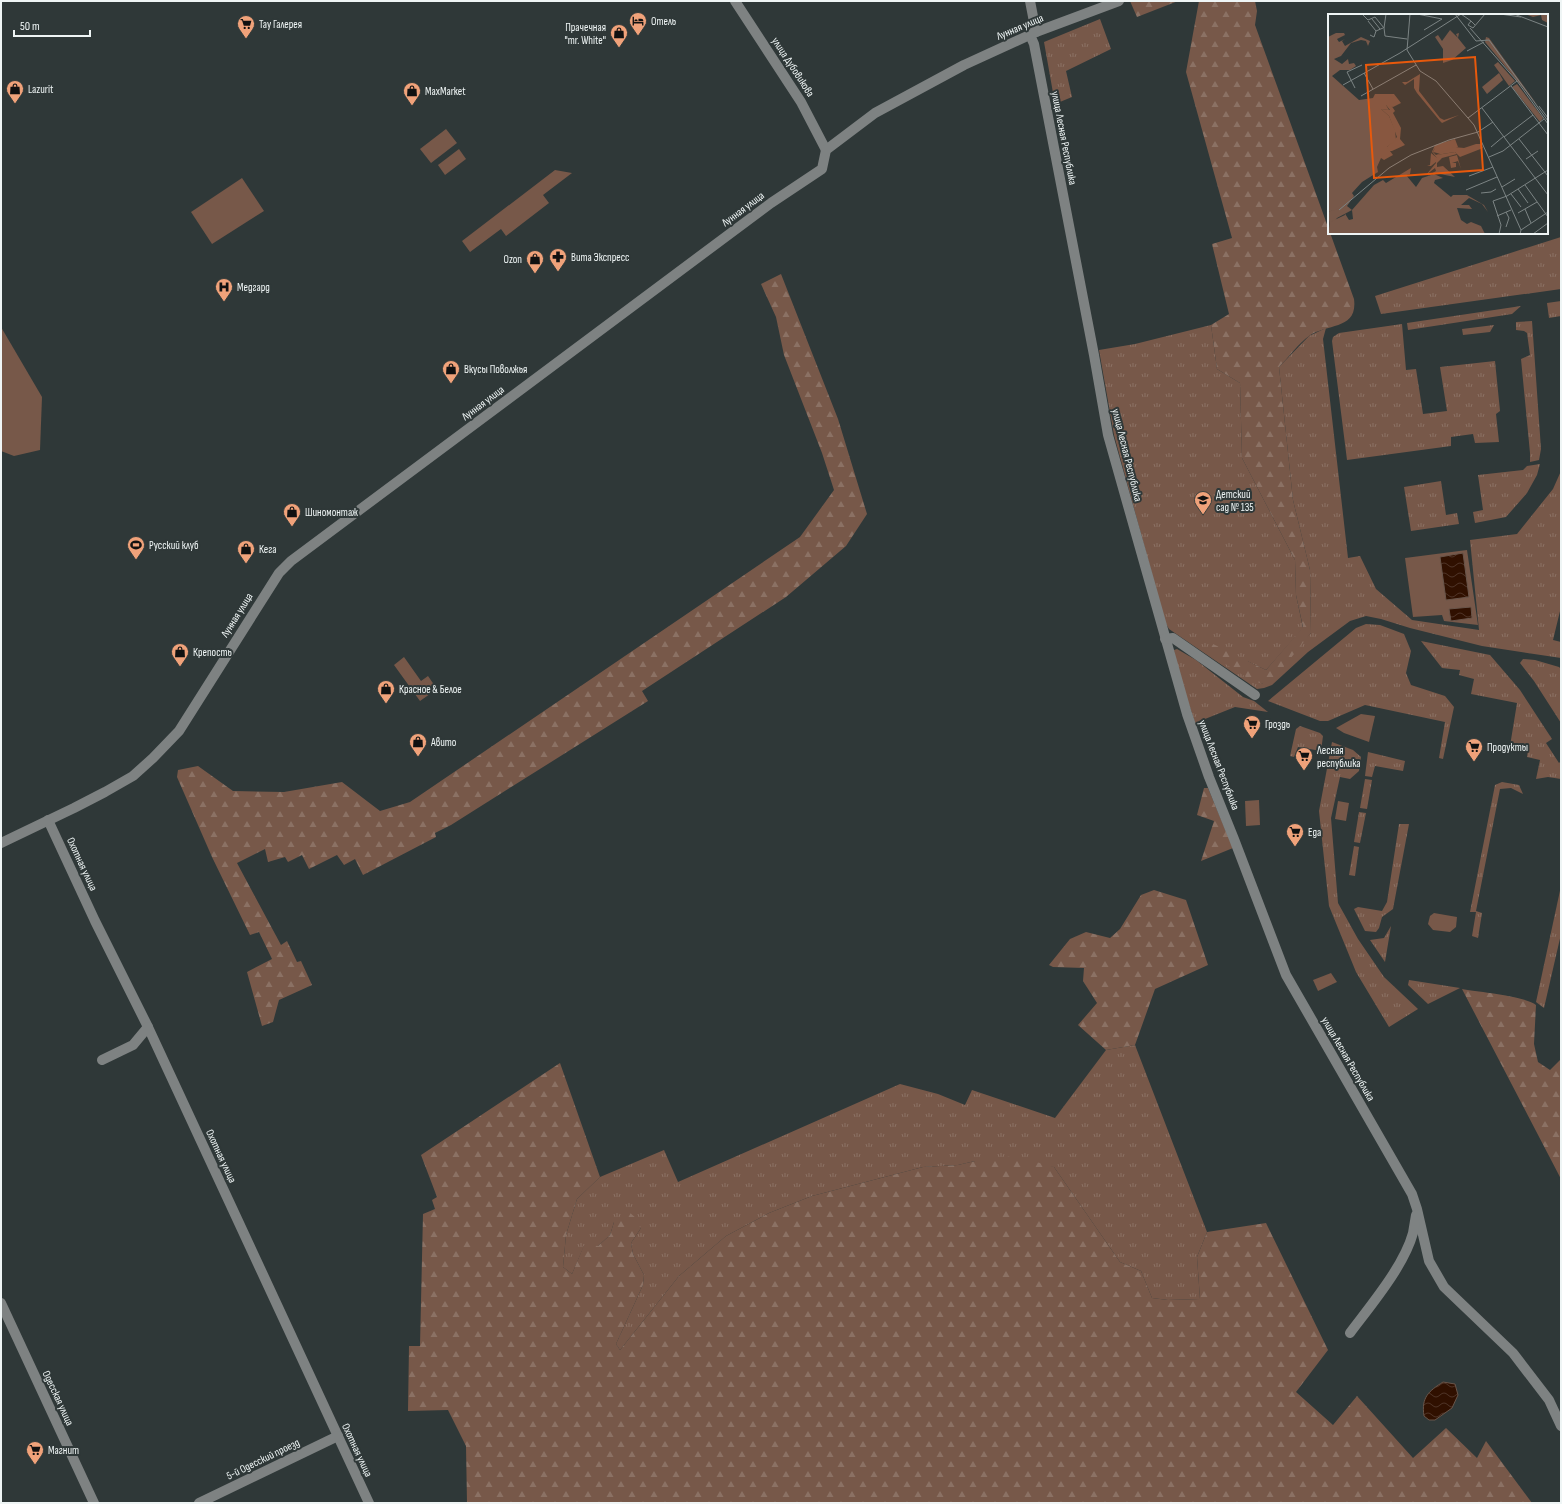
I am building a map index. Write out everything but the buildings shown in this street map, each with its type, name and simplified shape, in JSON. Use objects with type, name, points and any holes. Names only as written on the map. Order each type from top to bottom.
[{"type":"street","name":"улица Дубовикова","points":[[734,1],[802,102],[826,150]]},
{"type":"street","name":"улица Лесная Республика","points":[[1030,1],[1034,44],[1108,435],[1187,714],[1209,777],[1286,975],[1412,1194],[1429,1261],[1444,1287],[1513,1353],[1549,1400],[1561,1426]]},
{"type":"street","name":"Лунная улица","points":[[1,843],[74,808],[133,776],[179,731],[275,579],[290,561],[771,202],[822,169],[826,150],[875,113],[964,65],[1033,33],[1119,1]]},
{"type":"street","points":[[1165,639],[1173,638],[1256,695]]},
{"type":"street","name":"Охотная улица","points":[[48,820],[95,921],[148,1027],[369,1503]]},
{"type":"street","points":[[102,1060],[133,1045],[148,1027]]},
{"type":"street","points":[[1350,1333],[1386,1284],[1406,1250],[1413,1233],[1417,1209]]},
{"type":"street","name":"Одесская улица","points":[[1,1303],[94,1503]]},
{"type":"street","name":"5-й Одесский проезд","points":[[199,1503],[338,1436]]},
{"type":"green space","points":[[1130,1],[1178,1],[1137,17]]},
{"type":"green space","points":[[1199,1],[1255,1],[1257,11],[1255,25],[1328,227],[1328,234],[1331,234],[1354,299],[1354,309],[1347,321],[1309,336],[1279,367],[1293,500],[1310,570],[1311,633],[1277,675],[1262,684],[1246,677],[1205,651],[1213,644],[1266,670],[1303,627],[1296,595],[1295,560],[1242,458],[1240,383],[1217,369],[1211,325],[1229,314],[1212,244],[1232,238],[1186,72]]},
{"type":"green space","points":[[1100,19],[1111,49],[1066,71],[1072,97],[1055,104],[1044,42]]},
{"type":"green space","points":[[446,129],[457,143],[431,163],[420,149]]},
{"type":"green space","points":[[459,149],[466,159],[445,175],[438,165]]},
{"type":"green space","points":[[555,170],[572,173],[543,195],[549,203],[506,236],[501,229],[470,252],[462,241]]},
{"type":"green space","points":[[242,178],[264,211],[212,244],[191,212]]},
{"type":"green space","points":[[1561,237],[1561,289],[1381,314],[1375,296]]},
{"type":"green space","points":[[781,274],[838,419],[867,514],[846,546],[786,597],[642,691],[648,701],[451,825],[435,833],[436,837],[363,875],[355,859],[344,865],[337,855],[309,869],[302,855],[288,862],[285,857],[268,862],[265,849],[237,863],[281,945],[287,941],[297,962],[301,961],[312,985],[279,1000],[273,1022],[262,1026],[247,972],[272,959],[259,932],[250,935],[212,857],[177,777],[178,770],[198,766],[233,791],[284,792],[342,782],[380,811],[410,802],[800,537],[834,490],[822,453],[784,355],[776,317],[761,284]]},
{"type":"green space","points":[[1561,301],[1561,316],[1549,318],[1547,303]]},
{"type":"green space","points":[[1521,306],[1512,314],[1408,330],[1407,323]]},
{"type":"green space","points":[[1532,321],[1541,449],[1539,460],[1530,462],[1521,359],[1530,355],[1527,333],[1516,330],[1516,322]]},
{"type":"green space","points":[[1402,324],[1406,370],[1416,369],[1423,414],[1447,411],[1440,367],[1495,361],[1500,411],[1496,414],[1499,442],[1475,443],[1473,434],[1451,437],[1451,446],[1347,460],[1332,341],[1333,337],[1339,333]]},
{"type":"green space","points":[[1211,325],[1217,369],[1240,383],[1242,458],[1295,560],[1296,595],[1303,628],[1266,670],[1247,661],[1262,684],[1311,633],[1310,570],[1293,500],[1279,367],[1309,336],[1326,328],[1323,339],[1348,558],[1360,556],[1376,589],[1412,620],[1479,630],[1470,540],[1517,534],[1553,489],[1561,471],[1561,607],[1553,640],[1561,642],[1561,658],[1482,646],[1366,616],[1350,621],[1308,652],[1272,685],[1257,689],[1169,629],[1165,622],[1114,435],[1099,350],[1135,344]]},
{"type":"green space","points":[[1494,325],[1490,332],[1463,335],[1462,329]]},
{"type":"green space","points":[[1,327],[42,397],[40,450],[14,456],[1,451]]},
{"type":"green space","points":[[1540,464],[1537,475],[1527,493],[1506,517],[1475,523],[1473,512],[1483,510],[1478,475],[1523,470],[1527,466]]},
{"type":"green space","points":[[1441,481],[1446,515],[1457,513],[1459,524],[1411,531],[1404,487]]},
{"type":"green space","points":[[1467,550],[1478,625],[1444,621],[1442,615],[1413,617],[1405,558]]},
{"type":"green space","points":[[1366,624],[1380,625],[1404,634],[1411,651],[1406,673],[1411,685],[1445,696],[1454,707],[1443,759],[1439,758],[1445,722],[1365,705],[1328,721],[1320,721],[1268,701],[1356,628]]},
{"type":"green space","points":[[1421,641],[1490,655],[1520,690],[1552,739],[1546,743],[1559,763],[1561,761],[1561,779],[1548,777],[1536,779],[1540,760],[1527,757],[1528,750],[1510,746],[1517,703],[1471,694],[1474,679],[1459,675],[1460,670],[1442,668]]},
{"type":"green space","points":[[1177,649],[1196,660],[1243,697],[1254,701],[1268,712],[1235,707],[1195,723],[1175,662],[1174,650]]},
{"type":"green space","points":[[404,657],[421,681],[428,676],[437,689],[420,701],[394,665]]},
{"type":"green space","points":[[1523,659],[1535,660],[1559,667],[1561,669],[1561,723],[1534,681],[1520,663]]},
{"type":"green space","points":[[1361,714],[1375,716],[1369,742],[1344,733],[1336,728]]},
{"type":"green space","points":[[1300,726],[1320,733],[1323,736],[1321,751],[1298,747],[1294,757],[1290,756],[1296,729]]},
{"type":"green space","points":[[1332,742],[1353,750],[1361,757],[1359,771],[1350,779],[1340,777],[1331,818],[1338,903],[1358,939],[1384,977],[1418,1009],[1389,1027],[1356,972],[1329,906],[1319,811]]},
{"type":"green space","points":[[1368,752],[1405,761],[1403,771],[1375,766],[1372,777],[1365,776]]},
{"type":"green space","points":[[1365,779],[1372,780],[1367,809],[1360,808]]},
{"type":"green space","points":[[1502,782],[1519,785],[1523,794],[1511,788],[1500,789],[1476,911],[1482,913],[1478,938],[1472,936],[1476,912],[1470,912],[1495,785]]},
{"type":"green space","points":[[1204,788],[1208,788],[1233,848],[1201,861],[1214,821],[1197,815]]},
{"type":"green space","points":[[1259,800],[1260,825],[1246,826],[1245,801]]},
{"type":"green space","points":[[1338,801],[1349,803],[1346,821],[1335,819]]},
{"type":"green space","points":[[1359,812],[1366,813],[1360,843],[1354,842]]},
{"type":"green space","points":[[1399,824],[1409,824],[1393,909],[1382,917],[1379,928],[1376,932],[1365,931],[1354,909],[1358,907],[1382,911],[1387,902]]},
{"type":"green space","points":[[1354,846],[1359,847],[1355,876],[1349,875]]},
{"type":"green space","points":[[1561,886],[1561,934],[1544,1008],[1536,1002]]},
{"type":"green space","points":[[1154,890],[1186,900],[1208,965],[1155,989],[1135,1045],[1106,1050],[1078,1025],[1097,1003],[1083,981],[1084,968],[1053,967],[1049,965],[1070,939],[1086,932],[1110,938],[1120,929],[1141,895]]},
{"type":"green space","points":[[1434,913],[1457,917],[1456,927],[1450,932],[1433,930],[1428,924],[1430,916]]},
{"type":"green space","points":[[1391,926],[1385,962],[1370,940],[1384,938]]},
{"type":"green space","points":[[1331,973],[1337,982],[1318,991],[1313,980]]},
{"type":"green space","points":[[1409,980],[1460,988],[1428,1004],[1408,985]]},
{"type":"green space","points":[[1462,989],[1522,999],[1536,1005],[1534,1044],[1538,1062],[1550,1070],[1561,1059],[1561,1179]]},
{"type":"green space","points":[[1135,1045],[1207,1232],[1197,1257],[1200,1299],[1168,1300],[1152,1298],[1141,1271],[1120,1262],[1054,1167],[975,1161],[958,1165],[923,1167],[812,1196],[769,1213],[726,1236],[679,1276],[620,1350],[616,1344],[643,1285],[644,1275],[633,1254],[631,1243],[641,1228],[614,1222],[610,1235],[598,1246],[584,1246],[572,1274],[563,1267],[566,1235],[577,1199],[600,1177],[664,1150],[678,1182],[900,1084],[938,1094],[965,1105],[972,1090],[1055,1118],[1106,1050]]},
{"type":"green space","points":[[560,1063],[600,1177],[577,1199],[566,1235],[563,1267],[572,1274],[584,1245],[598,1246],[610,1235],[614,1222],[629,1212],[637,1219],[641,1228],[631,1243],[633,1254],[644,1275],[643,1285],[616,1344],[620,1350],[679,1276],[726,1236],[769,1213],[812,1196],[923,1167],[958,1165],[975,1161],[1015,1156],[1054,1167],[1120,1262],[1141,1271],[1152,1298],[1168,1300],[1200,1299],[1197,1257],[1207,1232],[1266,1223],[1328,1350],[1296,1392],[1333,1425],[1357,1396],[1413,1458],[1446,1428],[1477,1458],[1486,1441],[1532,1503],[467,1503],[466,1446],[448,1410],[408,1411],[409,1346],[420,1346],[423,1214],[435,1209],[432,1200],[437,1197],[421,1155]]},
{"type":"water","points":[[1463,553],[1469,597],[1446,600],[1440,557]]},
{"type":"water","points":[[1471,607],[1472,618],[1451,621],[1449,609]]},
{"type":"water","points":[[1443,1382],[1455,1384],[1458,1395],[1452,1408],[1435,1420],[1429,1420],[1424,1416],[1423,1409],[1425,1399],[1434,1388]]},
{"type":"place","name":"Отель","points":[[638,36]]},
{"type":"place","name":"Тау Галерея","points":[[246,39]]},
{"type":"place","name":"Прачечная \"mr. White\"","points":[[619,48]]},
{"type":"place","name":"Lazurit","points":[[15,104]]},
{"type":"place","name":"MaxMarket","points":[[412,106]]},
{"type":"place","name":"Вита Экспресс","points":[[558,272]]},
{"type":"place","name":"Ozon","points":[[535,274]]},
{"type":"place","name":"Медгард","points":[[224,302]]},
{"type":"place","name":"Вкусы Поволжья","points":[[451,384]]},
{"type":"place","name":"Детский сад № 135","points":[[1203,515]]},
{"type":"place","name":"Шиномонтаж","points":[[292,527]]},
{"type":"place","name":"Русский клуб","points":[[136,560]]},
{"type":"place","name":"Кега","points":[[246,564]]},
{"type":"place","name":"Крепость","points":[[180,667]]},
{"type":"place","name":"Красное & Белое","points":[[386,704]]},
{"type":"place","name":"Гроздь","points":[[1252,739]]},
{"type":"place","name":"Авито","points":[[418,757]]},
{"type":"place","name":"Продукты","points":[[1474,762]]},
{"type":"place","name":"Лесная республика","points":[[1304,771]]},
{"type":"place","name":"Еда","points":[[1295,847]]},
{"type":"place","name":"Магнит","points":[[35,1465]]}]
